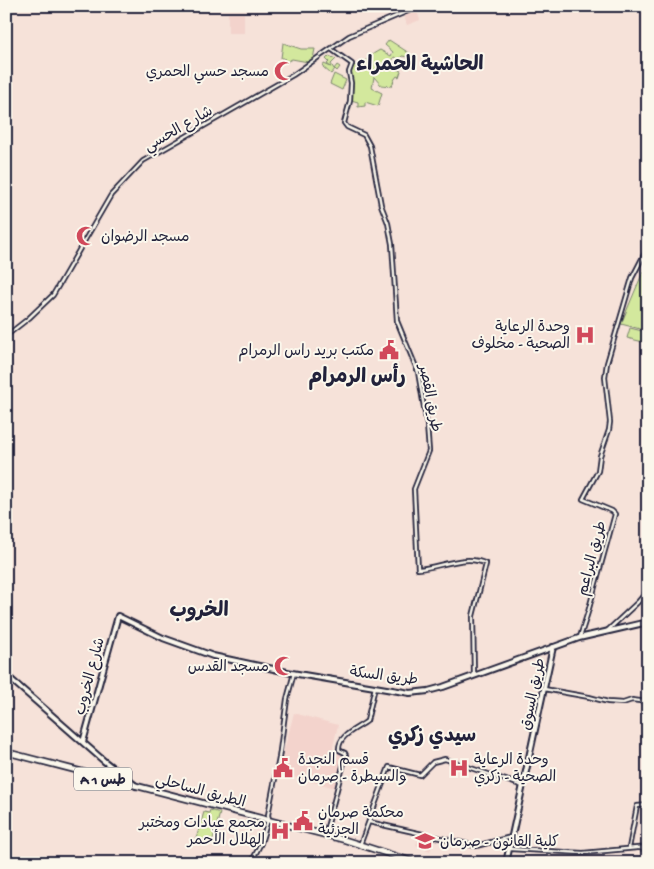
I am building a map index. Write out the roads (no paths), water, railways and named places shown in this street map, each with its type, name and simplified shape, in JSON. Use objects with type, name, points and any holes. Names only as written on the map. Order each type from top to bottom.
[{"type":"highway","name":"الطريق الساحلي","points":[[6,753],[324,835],[360,845],[408,863]]},
{"type":"highway","name":"الطريق الساحلي","points":[[83,773],[200,804]]},
{"type":"highway","points":[[122,782],[126,778]]},
{"type":"highway","name":"الطريق الساحلي","points":[[266,821],[417,863]]},
{"type":"main road","name":"طريق السكة","points":[[118,616],[163,638],[213,656],[293,674],[410,693],[443,687],[579,638],[648,622]]},
{"type":"main road","name":"شارع الخروب","points":[[83,742],[118,616]]},
{"type":"main road","name":"طريق السوق","points":[[509,848],[552,648]]},
{"type":"main road","points":[[6,675],[104,762],[136,786]]},
{"type":"main road","name":"طريق السوق","points":[[506,863],[522,786]]},
{"type":"street","name":"شارع الحسي","points":[[6,336],[29,318],[53,295],[111,195],[143,161],[284,80],[356,33],[420,6]]},
{"type":"street","name":"طريق القصر","points":[[331,49],[352,64],[349,72],[351,83],[350,101],[344,123],[347,127],[364,135],[370,146],[380,205],[388,223],[392,244],[398,323],[418,372],[427,425],[429,451],[414,490],[418,569],[465,560],[486,564],[473,618],[474,675]]},
{"type":"street","points":[[280,78],[284,80]]},
{"type":"street","name":"طريق البراعم","points":[[579,638],[614,516],[613,512],[583,499],[598,470],[600,456],[610,426],[605,371],[632,278],[648,247]]},
{"type":"street","points":[[607,631],[648,590]]},
{"type":"street","points":[[251,863],[261,843],[266,821],[293,674]]},
{"type":"street","points":[[324,835],[346,755],[346,753],[339,750],[338,746],[348,734],[367,721],[375,687]]},
{"type":"street","points":[[544,688],[593,697],[608,702],[623,703],[632,700],[648,702]]},
{"type":"street","points":[[360,845],[387,770],[390,767],[420,774],[435,761],[449,759],[522,786]]},
{"type":"street","points":[[629,848],[637,806],[648,805]]},
{"type":"street","points":[[369,822],[476,846],[510,839]]},
{"type":"street","points":[[509,848],[583,854],[648,847]]},
{"type":"street","points":[[639,848],[648,851]]},
{"type":"place","name":"مسجد حسي الحمري","points":[[284,71]]},
{"type":"place","name":"مسجد الرضوان","points":[[86,236]]},
{"type":"place","name":"وحدة الرعاية الصحية - مخلوف","points":[[585,335]]},
{"type":"place","name":"مكتب بريد راس الرمرام","points":[[389,350]]},
{"type":"place","name":"مسجد القدس","points":[[284,666]]},
{"type":"place","name":"قسم النجدة والسيطرة - صرمان","points":[[283,768]]},
{"type":"place","name":"وحدة الرعاية الصحية - زكري","points":[[459,768]]},
{"type":"place","name":"محكمة صرمان الجزئية","points":[[303,821]]},
{"type":"place","name":"مجمع عيادات ومختبر الهلال الأحمر","points":[[280,831]]},
{"type":"place","name":"كلية القانون - صرمان","points":[[425,841]]},
{"type":"district","name":"الحاشية الحمراء","points":[[420,63]]},
{"type":"district","name":"رأس الرمرام","points":[[357,375]]},
{"type":"district","name":"الخروب","points":[[199,609]]},
{"type":"district","name":"سيدي زكري","points":[[432,734]]}]
